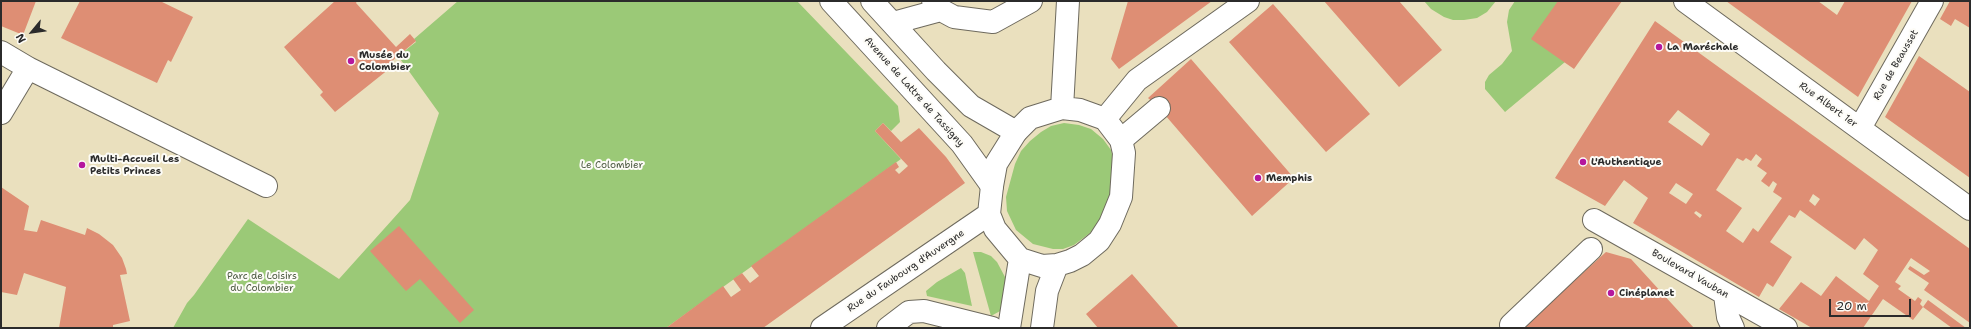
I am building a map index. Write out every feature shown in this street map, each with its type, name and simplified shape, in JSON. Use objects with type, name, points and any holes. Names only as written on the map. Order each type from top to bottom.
[{"type":"street","name":"Avenue de Lattre de Tassigny","points":[[831,1],[962,144],[992,186]]},
{"type":"street","points":[[872,1],[971,106],[1016,132]]},
{"type":"street","points":[[893,23],[937,5],[954,17],[994,22],[1031,1]]},
{"type":"street","points":[[1062,108],[1068,1]]},
{"type":"street","points":[[1105,120],[1137,80],[1248,1]]},
{"type":"street","name":"Rue Albert 1er","points":[[1685,1],[1970,210]]},
{"type":"street","name":"Rue de Beausset","points":[[1860,128],[1932,1]]},
{"type":"street","points":[[1,52],[28,68],[266,186]]},
{"type":"street","points":[[1,113],[28,68]]},
{"type":"street","points":[[1062,108],[1080,110],[1105,120],[1120,140],[1124,153],[1121,197],[1110,224],[1099,241],[1082,255],[1057,265],[1042,266],[1020,259],[995,229],[990,214],[992,186],[996,164],[1016,132],[1030,118],[1062,108]]},
{"type":"street","points":[[1120,140],[1159,108]]},
{"type":"street","name":"Rue du Faubourg d'Auvergne","points":[[822,328],[990,214]]},
{"type":"street","name":"Boulevard Vauban","points":[[1594,220],[1786,328]]},
{"type":"street","points":[[1514,328],[1511,326],[1592,250]]},
{"type":"street","points":[[1009,328],[1020,259]]},
{"type":"street","points":[[1042,328],[1047,291],[1057,265]]},
{"type":"street","points":[[1725,295],[1728,317],[1733,328]]},
{"type":"street","points":[[888,328],[909,312],[924,311],[992,328]]},
{"type":"green space","name":"Le Colombier","points":[[458,1],[797,1],[898,106],[900,122],[891,131],[883,123],[875,131],[901,159],[666,328],[173,328],[187,303],[248,219],[339,279],[410,200],[439,113],[398,56],[416,42],[414,39]]},
{"type":"green space","points":[[1424,1],[1496,1],[1487,12],[1477,18],[1453,20],[1444,17],[1431,9]]},
{"type":"green space","points":[[1515,1],[1558,1],[1565,62],[1505,112],[1485,89],[1485,82],[1489,75],[1502,64],[1512,51],[1507,22],[1509,10]]},
{"type":"green space","points":[[1064,123],[1079,125],[1091,129],[1103,139],[1111,150],[1114,163],[1112,192],[1103,218],[1094,230],[1074,245],[1063,249],[1053,249],[1033,244],[1016,230],[1007,211],[1006,197],[1015,164],[1021,151],[1041,132],[1051,126]]},
{"type":"green space","points":[[973,252],[981,252],[991,256],[997,262],[1005,277],[1006,288],[1002,310],[991,316]]},
{"type":"green space","points":[[961,268],[965,273],[972,306],[927,296],[926,291],[937,282]]},
{"type":"building","points":[[1,1],[36,1],[23,35],[1,26]]},
{"type":"building","points":[[80,1],[160,1],[193,17],[171,62],[168,60],[157,83],[61,38]]},
{"type":"building","name":"Musée du Colombier","points":[[335,1],[357,1],[356,3],[396,47],[410,34],[416,41],[386,66],[389,69],[335,112],[320,95],[323,92],[284,47]]},
{"type":"building","points":[[1128,1],[1212,1],[1119,69],[1111,59]]},
{"type":"building","points":[[1324,1],[1399,1],[1442,50],[1399,87]]},
{"type":"building","points":[[1558,1],[1622,1],[1574,69],[1531,39]]},
{"type":"building","points":[[1726,1],[1818,1],[1837,15],[1845,1],[1912,1],[1858,97]]},
{"type":"building","points":[[1950,1],[1970,1],[1970,28],[1955,19],[1951,26],[1940,19]]},
{"type":"building","points":[[1273,4],[1370,114],[1326,152],[1229,42]]},
{"type":"building","points":[[1655,21],[1970,249],[1970,323],[1924,290],[1929,283],[1908,269],[1910,266],[1924,275],[1930,271],[1911,258],[1895,282],[1901,286],[1898,289],[1915,301],[1918,297],[1922,300],[1920,304],[1923,307],[1913,320],[1883,299],[1863,328],[1812,328],[1779,309],[1801,282],[1821,296],[1836,276],[1869,301],[1879,286],[1863,274],[1878,250],[1864,238],[1855,250],[1800,210],[1795,218],[1789,215],[1770,242],[1792,257],[1773,287],[1767,283],[1759,297],[1633,223],[1648,198],[1624,180],[1605,206],[1555,178]],"holes":[[[1678,110],[1710,134],[1702,146],[1668,122]],[[1756,154],[1762,159],[1757,166],[1767,173],[1761,181],[1769,187],[1773,181],[1777,184],[1773,192],[1782,198],[1758,232],[1753,228],[1743,243],[1726,231],[1742,208],[1716,190],[1737,158],[1743,161],[1746,158],[1751,161]],[[1676,183],[1693,194],[1686,204],[1669,193]],[[1813,194],[1820,199],[1815,206],[1809,201]],[[1696,211],[1702,215],[1700,218],[1694,213]]]},
{"type":"building","points":[[1919,56],[1970,92],[1970,178],[1885,117]]},
{"type":"building","points":[[1191,59],[1294,178],[1252,216],[1159,108],[1148,98]]},
{"type":"building","points":[[883,123],[901,142],[919,128],[946,157],[965,183],[763,328],[666,328],[723,286],[731,297],[741,290],[733,279],[742,273],[750,283],[759,276],[751,266],[896,162],[899,167],[895,170],[899,174],[908,166],[875,131]]},
{"type":"building","points":[[1,187],[29,206],[24,230],[37,232],[41,220],[85,235],[87,228],[99,234],[113,245],[122,258],[126,269],[127,274],[120,275],[130,321],[113,325],[113,328],[59,328],[66,287],[24,273],[17,295],[1,292]]},
{"type":"building","points":[[399,226],[474,310],[460,323],[420,279],[406,291],[370,251]]},
{"type":"building","name":"Cinéplanet","points":[[1606,252],[1631,259],[1694,328],[1522,328]]},
{"type":"building","points":[[1132,274],[1179,328],[1098,328],[1086,314]]},
{"type":"building","points":[[1928,300],[1966,328],[1952,328],[1923,307]]},
{"type":"place","name":"La Maréchale","points":[[1659,47]]},
{"type":"place","name":"Musée du Colombier","points":[[351,61]]},
{"type":"place","name":"L'Authentique","points":[[1583,162]]},
{"type":"place","name":"Multi-Accueil Les Petits Princes","points":[[82,165]]},
{"type":"place","name":"Memphis","points":[[1258,178]]},
{"type":"place","name":"Cinéplanet","points":[[1611,293]]},
{"type":"park label","name":"Parc de Loisirs du Colombier","points":[[262,282]]}]
